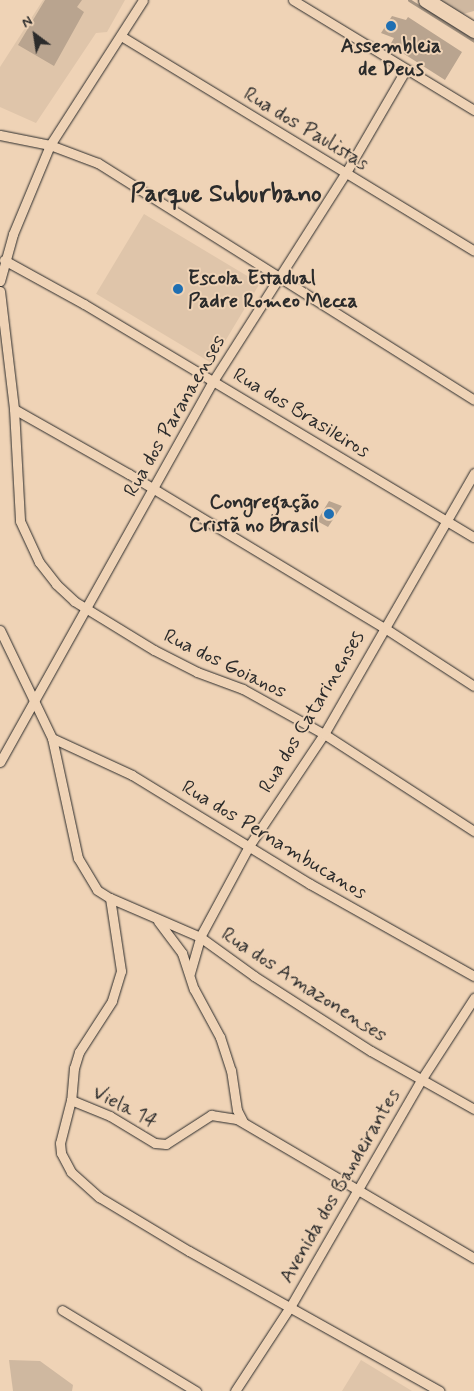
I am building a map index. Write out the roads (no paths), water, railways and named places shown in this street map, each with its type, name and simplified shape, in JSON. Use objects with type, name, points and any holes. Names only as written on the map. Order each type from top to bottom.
[{"type":"highway","points":[[426,0],[471,26]]},
{"type":"street","points":[[0,281],[4,260],[50,145],[143,0]]},
{"type":"street","points":[[293,0],[474,110]]},
{"type":"street","name":"Rua dos Paulistas","points":[[121,36],[474,251]]},
{"type":"street","name":"Rua dos Paranaenses","points":[[0,762],[87,610],[151,489],[213,381],[278,274],[345,174],[406,69]]},
{"type":"street","points":[[0,135],[50,145],[98,163],[278,274],[474,400]]},
{"type":"street","name":"Rua dos Brasileiros","points":[[4,260],[213,381],[474,537]]},
{"type":"street","name":"Rua dos Goianos","points":[[0,291],[14,409],[20,521],[48,576],[87,610],[183,665],[243,689],[324,734],[474,831]]},
{"type":"street","points":[[14,409],[383,627],[474,686]]},
{"type":"street","name":"Rua dos Catarinenses","points":[[190,973],[200,937],[249,846],[324,734],[383,627],[474,473]]},
{"type":"street","name":"Rua dos Amazonenses","points":[[0,630],[36,701],[52,738],[78,858],[90,882],[110,898],[200,937],[270,987],[421,1080],[474,1109]]},
{"type":"street","name":"Rua dos Pernambucanos","points":[[52,738],[132,775],[249,846],[474,976]]},
{"type":"street","points":[[110,898],[121,954],[119,986],[79,1052],[71,1100],[61,1131],[61,1153],[77,1178],[99,1197],[439,1391]]},
{"type":"street","points":[[156,918],[176,943],[190,973],[194,989],[227,1054],[237,1110],[243,1122]]},
{"type":"street","name":"Avenida dos Bandeirantes","points":[[235,1391],[290,1307],[421,1080],[474,998]]},
{"type":"street","name":"Viela 14","points":[[71,1100],[110,1116],[155,1143],[166,1144],[211,1115],[228,1116],[243,1122],[474,1258]]},
{"type":"street","points":[[62,1310],[196,1391]]},
{"type":"waterway","points":[[409,0],[474,41]]},
{"type":"place","name":"Assembleia de Deus","points":[[391,26]]},
{"type":"place","name":"Escola Estadual Padre Romeo Mecca","points":[[178,289]]},
{"type":"place","name":"Congregação Cristã no Brasil","points":[[329,514]]},
{"type":"district","name":"Parque Suburbano","points":[[226,195]]}]
